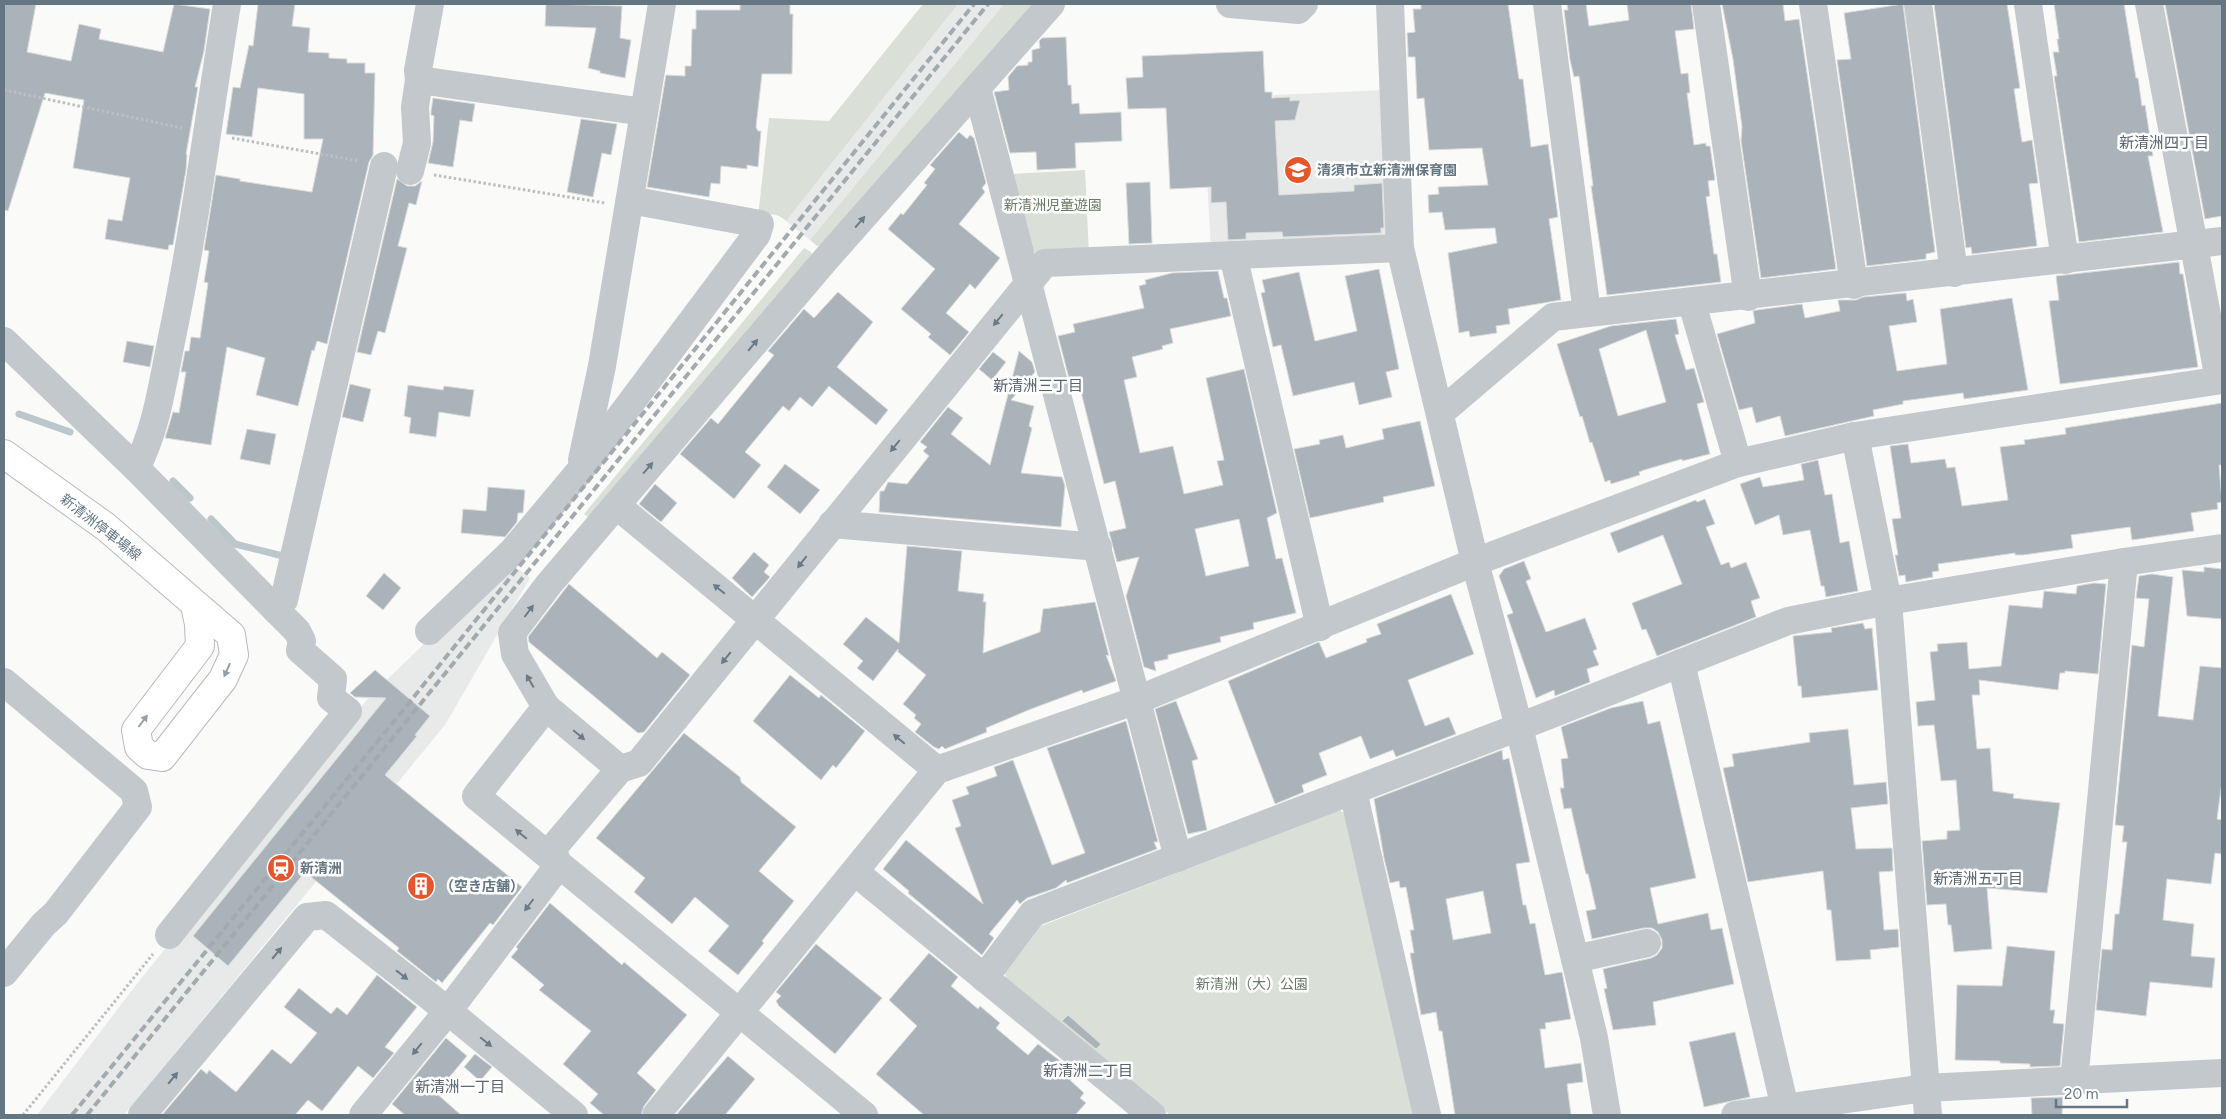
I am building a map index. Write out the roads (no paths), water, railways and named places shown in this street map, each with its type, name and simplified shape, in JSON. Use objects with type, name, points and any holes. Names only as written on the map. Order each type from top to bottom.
[{"type":"main road","name":"新清洲停車場線","points":[[4,454],[106,527],[231,635],[234,655],[223,679],[162,756],[148,754],[139,747],[136,730],[200,646],[200,624],[195,605]]},
{"type":"street","points":[[136,468],[143,456],[161,393],[190,251],[206,133],[227,4]]},
{"type":"street","points":[[276,610],[284,600],[397,168],[417,143],[414,107],[419,80],[418,70],[430,4]]},
{"type":"street","points":[[580,468],[602,366],[662,4]]},
{"type":"street","points":[[620,769],[546,707],[515,654],[512,633],[549,584],[826,259],[1051,4]]},
{"type":"street","points":[[1230,4],[1298,10],[1304,4]]},
{"type":"street","points":[[1390,4],[1400,248],[1475,562],[1519,727],[1594,1038],[1607,1115]]},
{"type":"street","points":[[1547,4],[1587,313]]},
{"type":"street","points":[[1706,4],[1748,297]]},
{"type":"street","points":[[1813,4],[1854,284]]},
{"type":"street","points":[[1918,4],[1954,273]]},
{"type":"street","points":[[2028,4],[2065,260]]},
{"type":"street","points":[[656,1115],[937,770],[1137,700],[1320,627],[1475,562],[1738,462],[1855,436],[2220,380],[2149,4]]},
{"type":"street","points":[[419,80],[644,112]]},
{"type":"street","points":[[977,88],[1178,858]]},
{"type":"street","points":[[429,631],[512,552],[580,468],[757,234],[760,224],[630,200]]},
{"type":"street","points":[[1440,413],[1553,317],[1748,297],[2222,241]]},
{"type":"street","points":[[558,866],[553,848],[620,769],[639,763],[1045,263],[1400,248]]},
{"type":"street","points":[[1233,255],[1320,627]]},
{"type":"street","points":[[1692,303],[1738,462]]},
{"type":"street","points":[[4,341],[136,468],[297,631],[302,641],[300,650],[333,679],[331,698],[348,711],[169,935]]},
{"type":"street","points":[[1855,436],[1888,601],[1928,1115]]},
{"type":"street","points":[[616,505],[937,770]]},
{"type":"street","points":[[832,524],[1098,547]]},
{"type":"street","points":[[984,978],[1033,913],[1519,727],[1788,621],[1888,601],[2124,562],[2222,548]]},
{"type":"street","points":[[2074,1081],[2124,562]]},
{"type":"street","points":[[1681,663],[1785,1108]]},
{"type":"street","points":[[4,682],[134,791],[138,808],[56,913],[43,925],[4,973]]},
{"type":"street","points":[[546,707],[476,796],[558,866],[864,1115]]},
{"type":"street","points":[[1353,791],[1427,1115]]},
{"type":"street","points":[[363,1115],[448,1011],[558,866]]},
{"type":"street","points":[[855,872],[1152,1115]]},
{"type":"street","points":[[142,1115],[307,917],[326,915],[448,1011],[574,1115]]},
{"type":"street","points":[[1575,959],[1646,943]]},
{"type":"street","points":[[1735,1115],[1926,1088],[2222,1073]]},
{"type":"waterway","points":[[19,414],[70,432]]},
{"type":"waterway","points":[[173,481],[190,498]]},
{"type":"waterway","points":[[211,519],[235,544],[283,556]]},
{"type":"railway","points":[[72,1115],[387,730],[974,4]]},
{"type":"railway","points":[[87,1115],[988,4]]},
{"type":"place","name":"清須市立新清洲保育園","points":[[1298,170]]},
{"type":"place","name":"新清洲","points":[[281,868]]},
{"type":"place","name":"（空き店舗）","points":[[421,886]]},
{"type":"district","name":"新清洲四丁目","points":[[2164,143]]},
{"type":"district","name":"新清洲三丁目","points":[[1038,386]]},
{"type":"district","name":"新清洲五丁目","points":[[1978,879]]},
{"type":"district","name":"新清洲二丁目","points":[[1088,1071]]},
{"type":"district","name":"新清洲一丁目","points":[[460,1087]]},
{"type":"park label","name":"新清洲児童遊園","points":[[1053,205]]},
{"type":"park label","name":"新清洲（大）公園","points":[[1252,984]]}]
